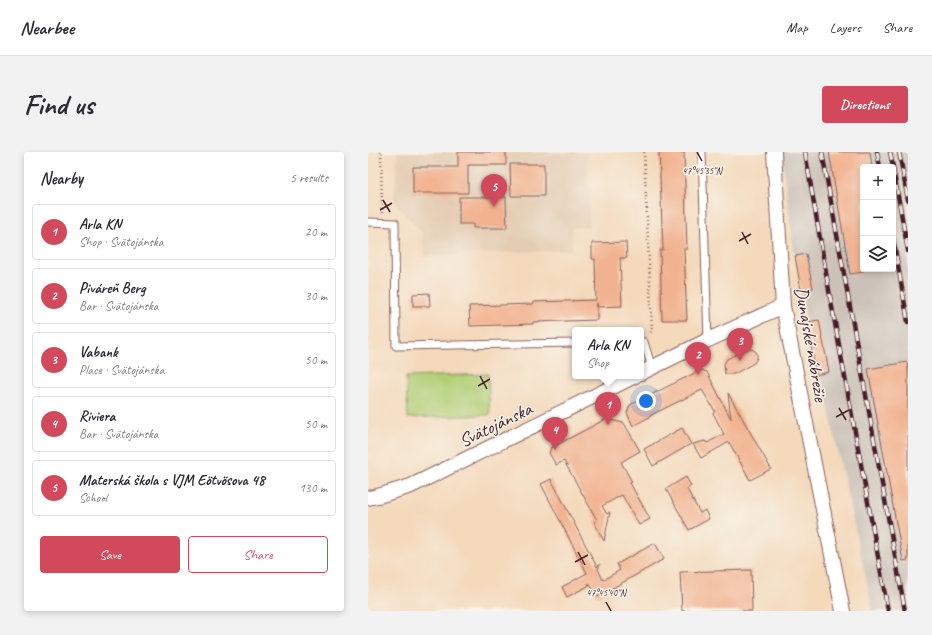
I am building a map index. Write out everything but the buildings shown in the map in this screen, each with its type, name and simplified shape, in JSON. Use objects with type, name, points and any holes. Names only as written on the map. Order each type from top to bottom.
[{"type":"street","name":"Dunajské nábrežie","points":[[774,152],[783,306],[843,611]]},
{"type":"street","points":[[646,370],[783,306]]},
{"type":"street","name":"Svätojánska","points":[[368,498],[411,486],[629,379]]},
{"type":"lane","points":[[702,152],[708,340]]},
{"type":"lane","points":[[368,222],[395,223],[396,346],[572,343]]},
{"type":"lane","points":[[644,351],[646,370]]},
{"type":"path","points":[[381,152],[383,223]]},
{"type":"path","points":[[644,152],[652,330],[644,341]]},
{"type":"shaded area","points":[[397,152],[587,152],[590,226],[572,228],[572,250],[424,256],[422,233],[394,202]]},
{"type":"shaded area","points":[[781,152],[908,152],[908,611],[873,611],[823,383],[816,375],[795,256]]},
{"type":"green space","points":[[488,374],[490,415],[408,418],[406,377]]},
{"type":"railway","points":[[805,152],[888,611]]},
{"type":"railway","points":[[822,152],[905,611]]},
{"type":"railway","points":[[877,152],[879,164]]},
{"type":"railway","points":[[890,152],[892,164]]},
{"type":"railway","points":[[899,152],[908,200]]},
{"type":"railway","points":[[896,185],[908,251]]},
{"type":"railway","points":[[896,255],[908,322]]},
{"type":"place","name":"Materská škola s VJM Eötvösova 48","points":[[494,207]]},
{"type":"place","name":"Vabank","points":[[740,361]]},
{"type":"place","name":"Piváreň Berg","points":[[698,375]]},
{"type":"place","name":"Arla KN","points":[[608,425]]},
{"type":"place","name":"Riviera","points":[[555,450]]}]
